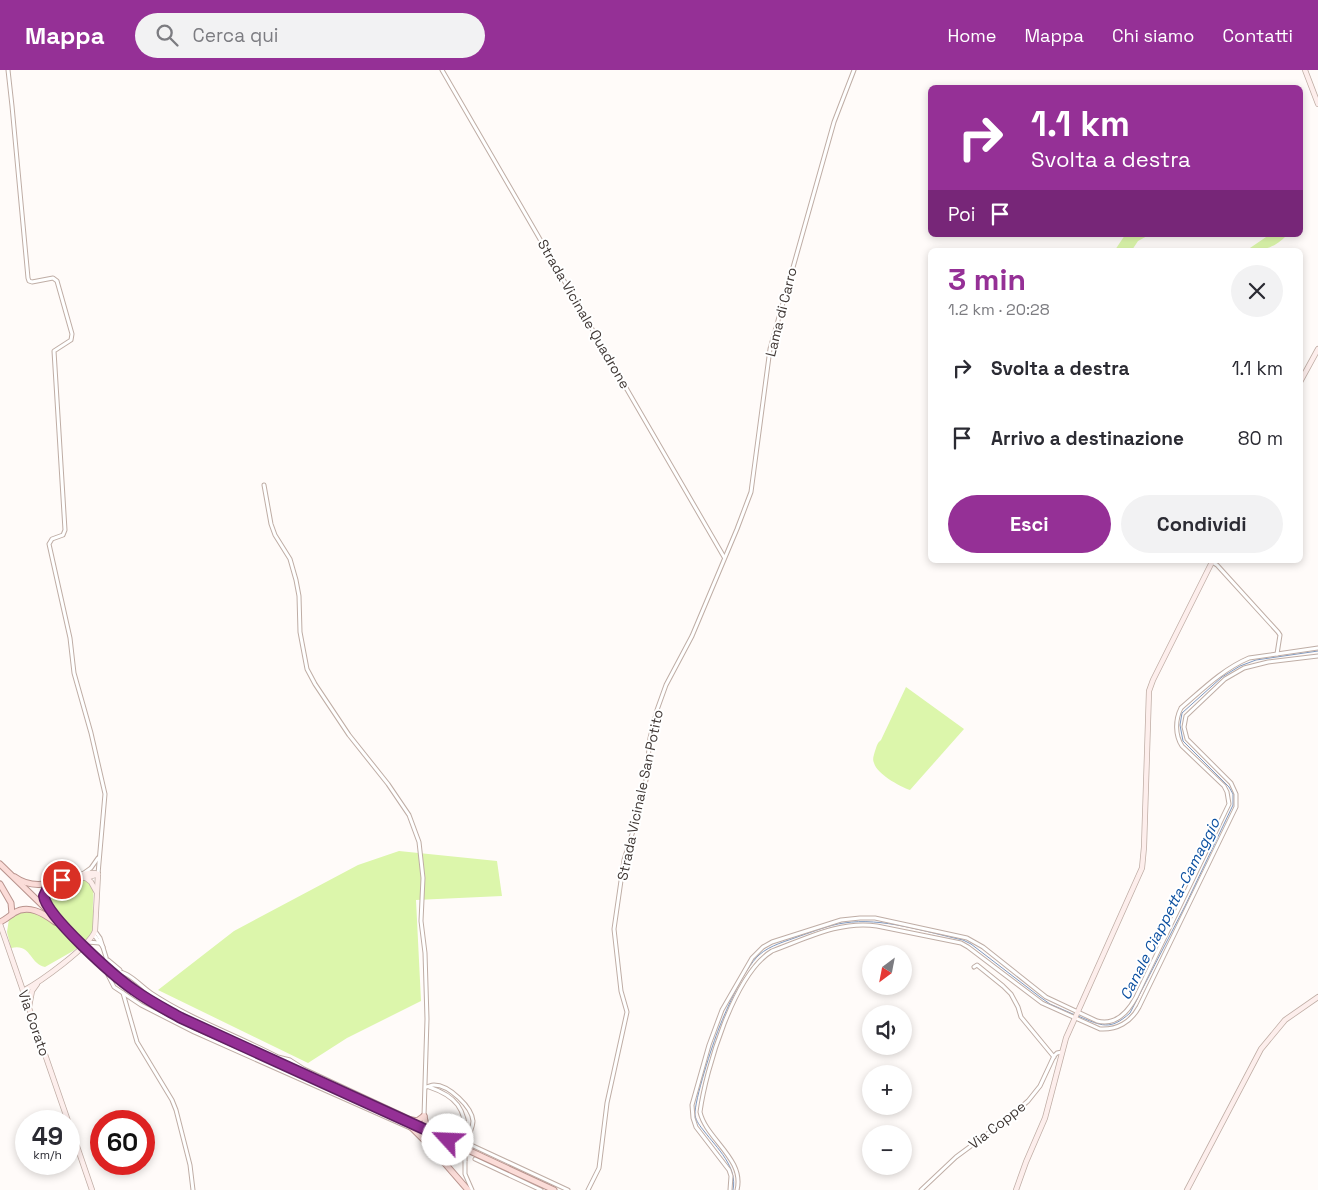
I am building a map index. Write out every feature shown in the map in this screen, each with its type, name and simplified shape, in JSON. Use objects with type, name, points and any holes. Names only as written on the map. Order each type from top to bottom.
[{"type":"main road","points":[[1305,70],[1318,104]]},
{"type":"main road","points":[[1303,376],[1318,349]]},
{"type":"main road","points":[[1016,1190],[1045,1118],[1062,1052],[1076,1015],[1142,868],[1150,686],[1211,563]]},
{"type":"main road","points":[[1,866],[19,880],[39,886],[75,877],[83,873],[91,872],[98,874]]},
{"type":"main road","points":[[1,866],[117,976],[134,990],[164,1009],[554,1190]]},
{"type":"main road","points":[[75,877],[86,878],[98,874]]},
{"type":"main road","points":[[23,991],[39,982],[88,942],[94,933],[98,874]]},
{"type":"main road","points":[[86,878],[94,886],[97,894]]},
{"type":"main road","points":[[50,883],[44,893],[44,899],[61,924]]},
{"type":"main road","points":[[0,884],[11,903],[12,914]]},
{"type":"main road","points":[[0,923],[12,914],[24,909],[37,911],[68,930]]},
{"type":"main road","name":"Via Corato","points":[[0,923],[64,1110]]},
{"type":"main road","points":[[29,1008],[32,991],[39,982]]},
{"type":"main road","points":[[23,991],[29,993],[32,991]]},
{"type":"main road","points":[[1187,1190],[1261,1050],[1285,1020],[1318,997]]},
{"type":"main road","points":[[400,1119],[418,1121],[424,1116],[426,1126],[432,1133]]},
{"type":"main road","points":[[400,1119],[415,1130],[468,1190]]},
{"type":"main road","points":[[435,1152],[435,1142],[448,1140]]},
{"type":"main road","name":"Via Corato","points":[[80,1156],[92,1190]]},
{"type":"street","points":[[8,70],[28,281],[53,278],[57,281],[71,331],[71,340],[54,351],[65,530],[62,535],[52,539],[49,544],[70,638],[74,673],[91,733],[105,794],[98,874]]},
{"type":"street","name":"Strada Vicinale Quadrone","points":[[442,70],[724,558]]},
{"type":"street","name":"Lama di Carro","points":[[724,558],[751,492],[770,349],[832,130],[854,70]]},
{"type":"street","points":[[264,485],[270,524],[290,560],[296,580],[299,596],[300,632],[307,669],[349,734],[388,784],[409,815],[419,842],[423,878],[421,908],[425,953],[427,1019],[427,1087],[424,1116]]},
{"type":"street","name":"Strada Vicinale San Potito","points":[[588,1190],[599,1168],[607,1103],[626,1012],[621,991],[614,929],[624,860],[646,780],[650,738],[666,684],[692,636],[724,558]]},
{"type":"street","points":[[1214,563],[1278,632],[1280,635],[1277,654]]},
{"type":"street","points":[[737,1190],[737,1173],[728,1156],[701,1119],[700,1112],[715,1051],[729,1013],[756,964],[763,956],[824,932],[846,926],[871,925],[961,943],[1042,1003],[1104,1023],[1113,1021],[1127,1012],[1131,1006],[1229,804],[1224,786],[1178,740],[1177,725],[1181,708],[1221,674],[1249,658],[1318,648]]},
{"type":"street","points":[[1267,656],[1268,662]]},
{"type":"street","points":[[730,1190],[730,1176],[722,1160],[696,1128],[692,1105],[712,1036],[722,1010],[752,958],[763,947],[825,924],[850,918],[874,918],[916,926],[967,938],[982,947],[1046,997],[1100,1029],[1116,1028],[1135,1013],[1236,807],[1236,794],[1231,783],[1186,739],[1184,727],[1188,712],[1233,674],[1253,665],[1318,656]]},
{"type":"street","points":[[1178,716],[1185,718]]},
{"type":"street","points":[[1228,796],[1236,794]]},
{"type":"street","points":[[83,873],[91,868],[99,855]]},
{"type":"street","points":[[1197,872],[1204,875]]},
{"type":"street","points":[[914,934],[916,926]]},
{"type":"street","points":[[94,933],[103,947]]},
{"type":"street","points":[[94,933],[103,947],[108,975],[114,987],[157,1014],[415,1130]]},
{"type":"street","points":[[1164,939],[1170,943]]},
{"type":"street","points":[[778,940],[781,948]]},
{"type":"street","points":[[88,942],[99,943]]},
{"type":"street","points":[[106,957],[110,963],[150,992],[200,1020],[290,1060],[304,1069],[412,1120]]},
{"type":"street","points":[[999,970],[1004,964]]},
{"type":"street","points":[[974,967],[977,965],[1006,988],[1018,1007],[1021,1017],[1054,1057],[1057,1053],[1062,1052]]},
{"type":"street","points":[[108,975],[111,971],[120,970]]},
{"type":"street","points":[[123,993],[137,1042],[172,1100],[176,1110],[190,1165],[193,1190]]},
{"type":"street","points":[[722,1010],[729,1013]]},
{"type":"street","points":[[1113,1021],[1116,1028]]},
{"type":"street","name":"Via Coppe","points":[[921,1190],[956,1156],[1002,1124],[1028,1101],[1040,1086],[1054,1057]]},
{"type":"street","points":[[698,1084],[706,1087]]},
{"type":"street","points":[[427,1087],[434,1085],[456,1094],[468,1108],[473,1122],[468,1136],[469,1144],[568,1190]]},
{"type":"street","points":[[427,1087],[437,1089],[452,1098],[460,1107],[466,1124],[465,1174],[472,1190]]},
{"type":"street","points":[[722,1160],[728,1156]]},
{"type":"street","points":[[475,1159],[541,1190]]},
{"type":"green space","points":[[1124,237],[1145,237],[1138,241],[1133,248],[1116,248]]},
{"type":"green space","points":[[1266,237],[1285,237],[1275,245],[1267,248],[1250,248]]},
{"type":"green space","points":[[906,687],[964,729],[910,790],[895,783],[879,771],[873,760],[877,745]]},
{"type":"green space","points":[[399,851],[497,861],[502,896],[416,900],[421,1001],[347,1038],[308,1063],[158,990],[234,931],[358,865]]},
{"type":"green space","points":[[80,879],[90,883],[93,891],[94,928],[85,941],[47,904],[46,891],[51,886]]},
{"type":"green space","points":[[21,911],[46,918],[79,946],[45,967],[36,962],[22,948],[11,948],[7,932],[9,919]]},
{"type":"waterway","name":"Canale Ciappetta-Camaggio","points":[[1078,1016],[1106,1025],[1117,1022],[1130,1013],[1185,906],[1233,805],[1233,794],[1229,787],[1183,741],[1180,725],[1182,713],[1222,677],[1240,666],[1256,660],[1318,651]]},
{"type":"waterway","name":"Canale Ciappetta-Camaggio","points":[[733,1190],[734,1182],[729,1166],[698,1123],[695,1108],[713,1046],[731,1000],[753,961],[768,949],[822,928],[844,923],[873,922],[919,930],[963,940],[971,944],[1050,1004],[1075,1015]]},
{"type":"route","points":[[62,880],[50,883],[44,893],[46,904],[61,924],[126,984],[148,1000],[181,1018],[448,1140]]}]
